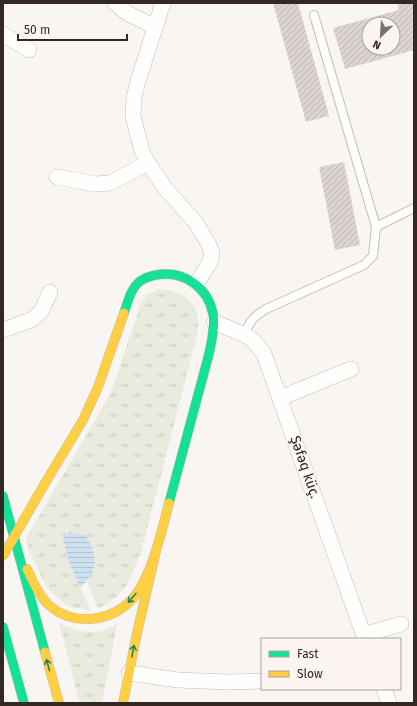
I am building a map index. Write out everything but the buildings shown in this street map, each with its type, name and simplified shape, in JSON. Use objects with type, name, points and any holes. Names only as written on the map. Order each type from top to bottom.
[{"type":"main road","points":[[3,556],[83,420],[106,365],[131,293],[140,282],[153,276],[167,274],[178,275],[197,283],[206,296],[211,308],[214,322],[209,354],[156,551],[123,703]]},
{"type":"main road","points":[[3,496],[59,703]]},
{"type":"main road","points":[[18,552],[36,588],[50,606],[62,614],[80,619],[101,618],[118,611],[134,598],[156,551]]},
{"type":"main road","points":[[4,634],[24,703]]},
{"type":"street","points":[[115,3],[127,13],[155,27]]},
{"type":"street","points":[[163,3],[138,81],[134,98],[133,116],[142,151],[148,164],[165,188],[196,223],[212,253],[210,262],[197,283]]},
{"type":"street","points":[[3,34],[29,50]]},
{"type":"street","points":[[57,177],[95,184],[110,183],[148,164]]},
{"type":"street","points":[[3,330],[31,320],[41,312],[50,292]]},
{"type":"street","name":"Şəfəq küç.","points":[[214,322],[253,340],[264,354],[364,637]]},
{"type":"street","points":[[280,398],[351,368]]},
{"type":"street","points":[[364,637],[401,624]]},
{"type":"street","points":[[129,673],[178,680],[228,682],[261,681]]},
{"type":"street","points":[[384,690],[389,703]]},
{"type":"lane","points":[[245,335],[249,323],[254,316],[364,265],[373,256],[376,227],[314,15]]},
{"type":"lane","points":[[376,227],[414,208]]},
{"type":"green space","points":[[158,289],[179,293],[190,301],[197,312],[198,325],[196,339],[141,553],[127,585],[114,599],[98,609],[87,581],[90,576],[69,532],[63,541],[69,562],[91,611],[67,606],[47,588],[29,551],[26,538],[111,393],[141,303],[147,295]]},
{"type":"green space","points":[[59,623],[76,630],[88,632],[106,630],[117,624],[102,703],[80,703]]},
{"type":"water","points":[[69,532],[86,536],[93,550],[95,563],[91,576],[80,587],[69,562],[63,540]]},
{"type":"traffic: fast","points":[[124,313],[131,292],[139,282],[151,276],[166,274],[176,275],[193,282],[206,296],[213,314],[214,319],[209,354],[169,503]]},
{"type":"traffic: fast","points":[[3,496],[45,652]]},
{"type":"traffic: fast","points":[[3,627],[24,703]]},
{"type":"traffic: slow","points":[[44,485],[83,420],[98,387],[124,313]]},
{"type":"traffic: slow","points":[[3,556],[44,485]]},
{"type":"traffic: slow","points":[[27,569],[43,599],[51,607],[61,613],[83,619],[106,616],[116,612],[134,597],[146,577],[156,552],[169,503]]},
{"type":"traffic: slow","points":[[123,703],[156,551]]},
{"type":"traffic: slow","points":[[45,652],[59,703]]}]
